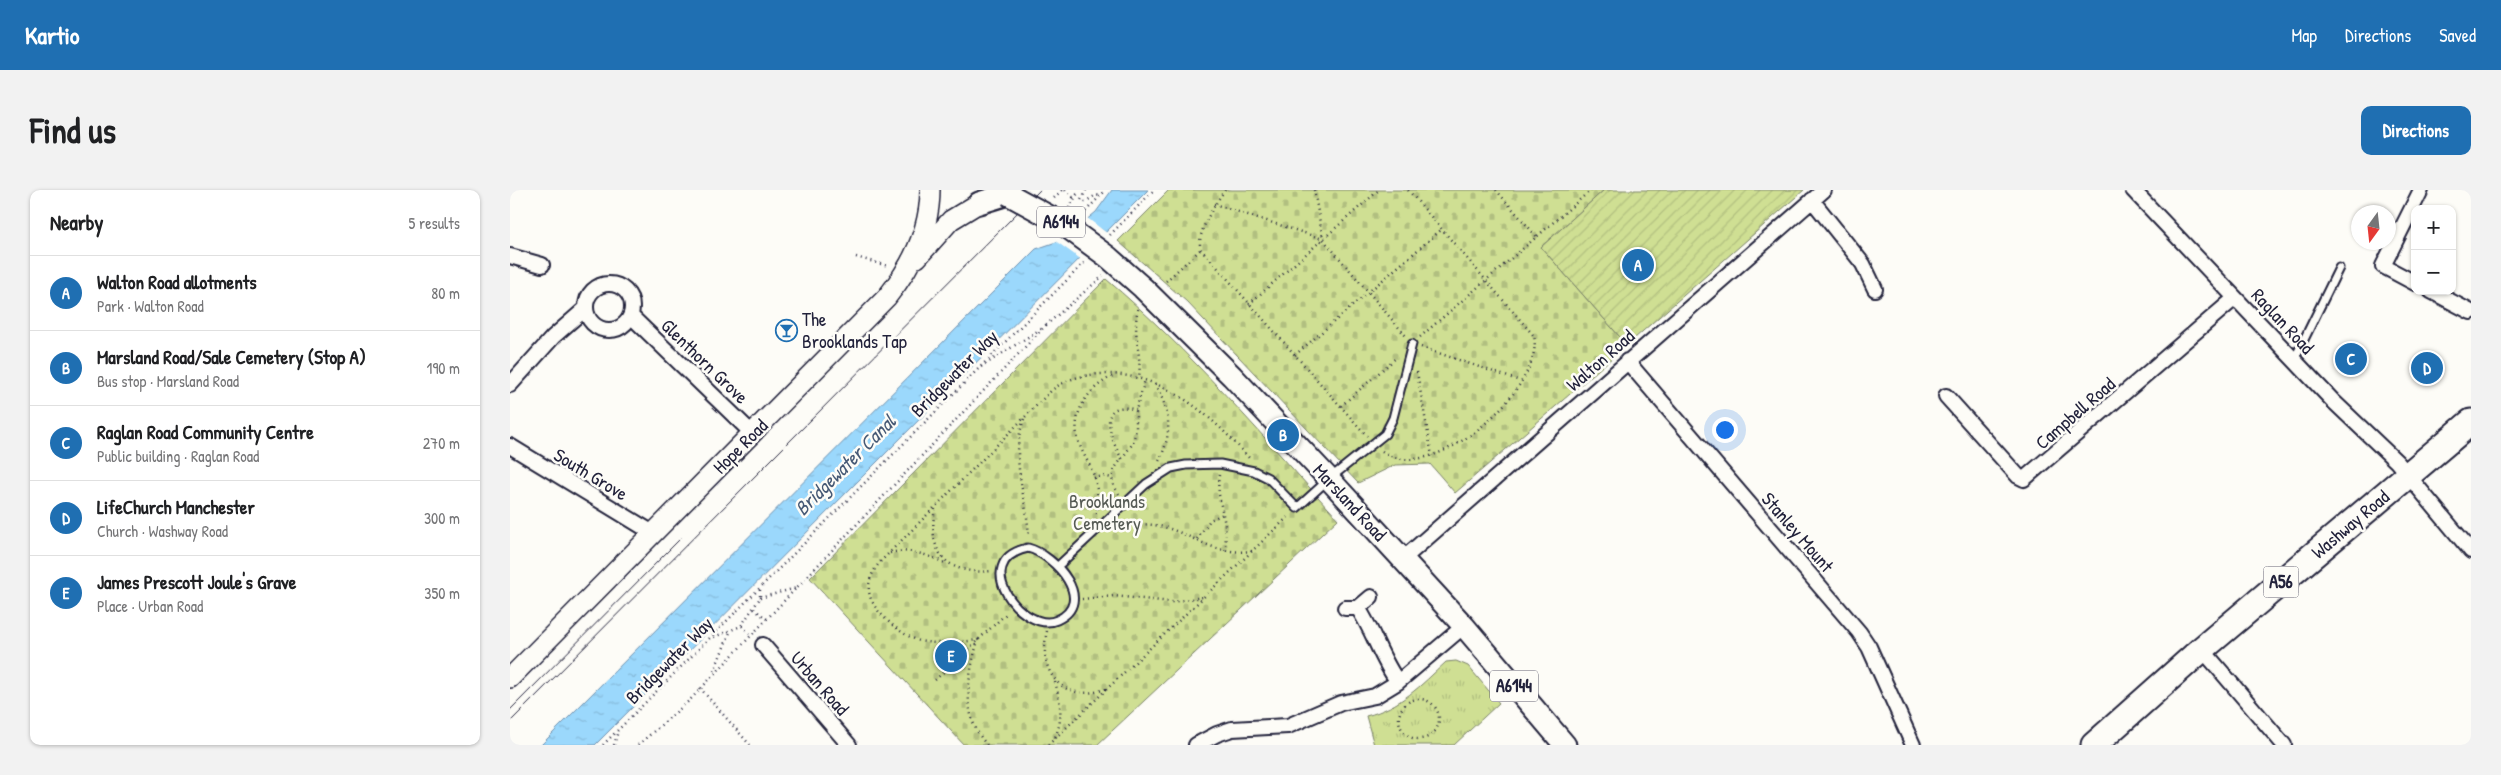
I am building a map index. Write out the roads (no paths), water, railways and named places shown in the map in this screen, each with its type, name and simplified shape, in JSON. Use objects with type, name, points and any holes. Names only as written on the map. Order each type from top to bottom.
[{"type":"highway","name":"Washway Road","points":[[2094,745],[2202,649],[2471,422]]},
{"type":"main road","name":"A6144","points":[[979,203],[1003,192]]},
{"type":"main road","name":"Marsland Road","points":[[1003,192],[1038,209],[1105,254],[1232,376],[1464,626],[1557,742]]},
{"type":"street","name":"Hope Road","points":[[510,678],[887,297],[908,269],[923,230],[930,190]]},
{"type":"street","name":"Walton Road","points":[[1402,559],[1824,190]]},
{"type":"street","name":"Raglan Road","points":[[2133,190],[2294,360],[2398,462],[2471,551]]},
{"type":"street","points":[[2411,281],[2383,266],[2422,190]]},
{"type":"street","points":[[1812,200],[1858,257],[1875,289]]},
{"type":"street","points":[[908,269],[951,220],[979,203]]},
{"type":"street","points":[[510,256],[542,265]]},
{"type":"street","points":[[601,284],[616,284],[629,294],[632,301],[631,316],[620,328],[605,330],[591,323],[585,309],[586,301],[594,288],[601,284]]},
{"type":"street","points":[[2439,295],[2471,312]]},
{"type":"street","name":"Campbell Road","points":[[1946,396],[2018,476],[2024,479],[2235,298]]},
{"type":"street","points":[[510,385],[553,337],[585,309]]},
{"type":"street","name":"Glenthorn Grove","points":[[631,316],[752,433]]},
{"type":"street","name":"Stanley Mount","points":[[1627,361],[1859,632],[1869,647],[1913,745]]},
{"type":"street","name":"South Grove","points":[[510,446],[653,533]]},
{"type":"street","points":[[1371,597],[1352,608],[1373,632],[1387,668],[1398,682]]},
{"type":"street","points":[[1196,745],[1217,734],[1232,729],[1288,726],[1341,703],[1375,696],[1398,682],[1464,626]]},
{"type":"street","name":"Urban Road","points":[[763,645],[849,745]]},
{"type":"street","points":[[2202,649],[2284,745]]},
{"type":"lane","points":[[2294,360],[2339,268]]},
{"type":"lane","points":[[1058,566],[1146,484],[1171,468],[1186,464],[1220,464],[1254,471],[1268,478],[1297,508],[1329,479],[1385,434],[1393,418],[1412,344]]},
{"type":"lane","points":[[1028,548],[1044,554],[1058,566],[1070,582],[1073,600],[1065,615],[1049,623],[1031,617],[1016,605],[1004,589],[1001,570],[1010,555],[1028,548]]},
{"type":"water","name":"Bridgewater Canal","points":[[1112,190],[1148,190],[595,745],[541,745],[1036,249],[1062,240],[1096,212]]},
{"type":"tram line","points":[[510,722],[1040,190]]},
{"type":"tram line","points":[[510,710],[681,538]]},
{"type":"place","name":"Walton Road allotments","points":[[1638,265]]},
{"type":"place","name":"The Brooklands Tap","points":[[786,330]]},
{"type":"place","name":"Raglan Road Community Centre","points":[[2351,359]]},
{"type":"place","name":"LifeChurch Manchester","points":[[2427,368]]},
{"type":"place","name":"Marsland Road/Sale Cemetery (Stop A)","points":[[1283,435]]},
{"type":"place","name":"James Prescott Joule's Grave","points":[[951,656]]},
{"type":"park label","name":"Brooklands Cemetery","points":[[1107,512]]}]
